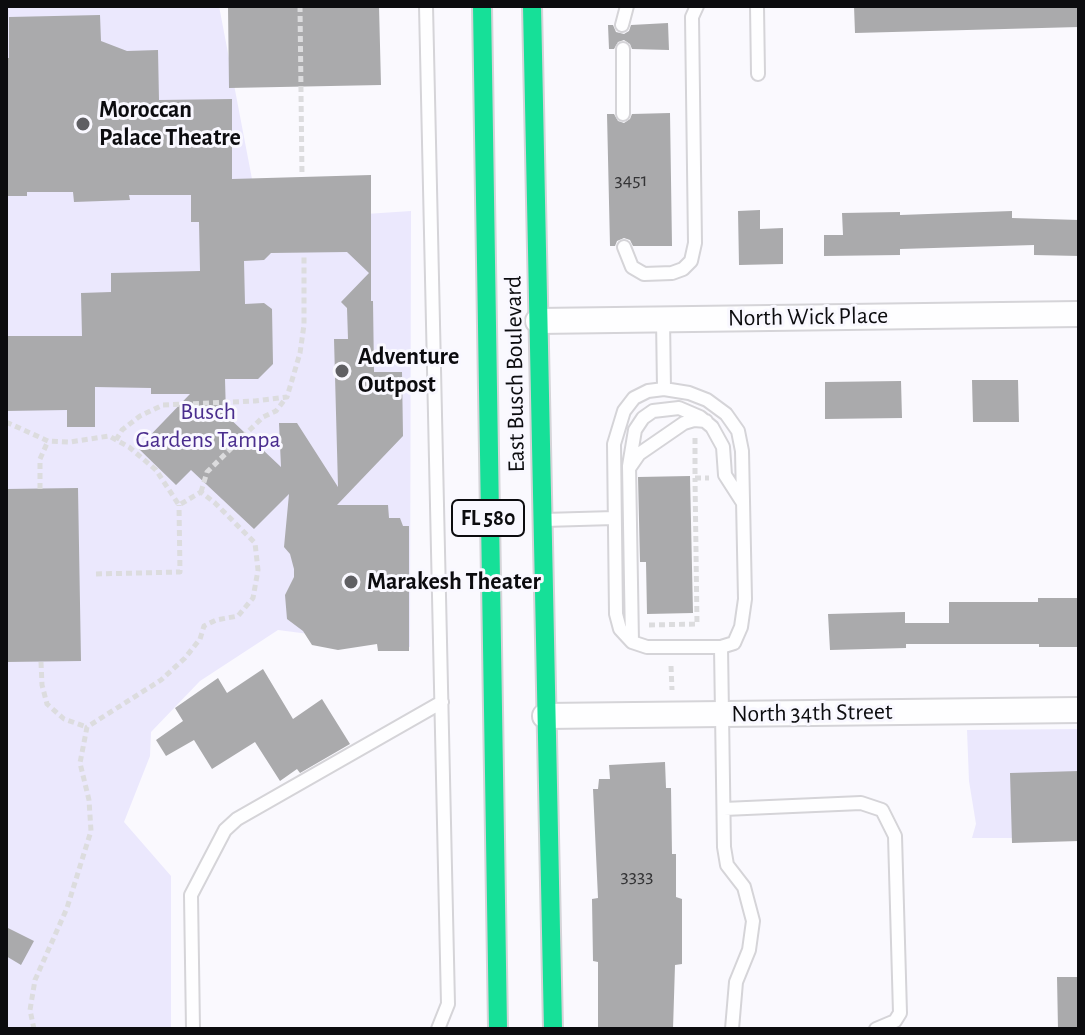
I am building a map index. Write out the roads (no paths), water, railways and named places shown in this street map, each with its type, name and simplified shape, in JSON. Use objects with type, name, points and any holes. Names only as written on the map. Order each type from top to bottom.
[{"type":"main road","name":"East Busch Boulevard","points":[[482,6],[498,1029]]},
{"type":"main road","name":"East Busch Boulevard","points":[[532,6],[553,1029]]},
{"type":"main road","points":[[487,443],[509,623]]},
{"type":"main road","points":[[528,683],[545,716]]},
{"type":"street","name":"North Wick Place","points":[[538,321],[1079,314]]},
{"type":"street","name":"North 34th Street","points":[[545,716],[1079,710]]},
{"type":"lane","points":[[426,6],[448,1004],[438,1029]]},
{"type":"lane","points":[[622,25],[627,6]]},
{"type":"lane","points":[[624,247],[632,267],[644,274],[672,273],[683,269],[691,261],[695,243],[692,17],[697,6]]},
{"type":"lane","points":[[757,6],[758,74]]},
{"type":"lane","points":[[623,49],[623,114]]},
{"type":"lane","points":[[663,319],[664,389]]},
{"type":"lane","points":[[664,389],[689,393],[707,400],[726,414],[738,431],[742,451],[743,503],[745,599],[741,627],[734,643],[721,647],[647,647],[632,642],[620,629],[616,614],[614,444],[624,411],[634,398],[648,391],[664,389]]},
{"type":"lane","points":[[632,642],[629,470],[635,430],[643,418],[653,411],[679,408],[719,435],[726,478],[743,503]]},
{"type":"lane","points":[[629,470],[639,454],[684,423],[700,421]]},
{"type":"lane","points":[[541,520],[614,518]]},
{"type":"lane","points":[[721,647],[727,865],[744,887],[753,921],[749,950],[736,982],[732,1029]]},
{"type":"lane","points":[[193,1029],[191,895],[225,830],[237,819],[442,702]]},
{"type":"lane","points":[[724,809],[861,803],[882,810],[895,836],[900,1013],[895,1021],[876,1029]]},
{"type":"place","name":"Moroccan Palace Theatre","points":[[83,124]]},
{"type":"place","name":"Adventure Outpost","points":[[342,371]]},
{"type":"place","name":"Marakesh Theater","points":[[351,582]]},
{"type":"park label","name":"Busch Gardens Tampa","points":[[208,426]]}]
